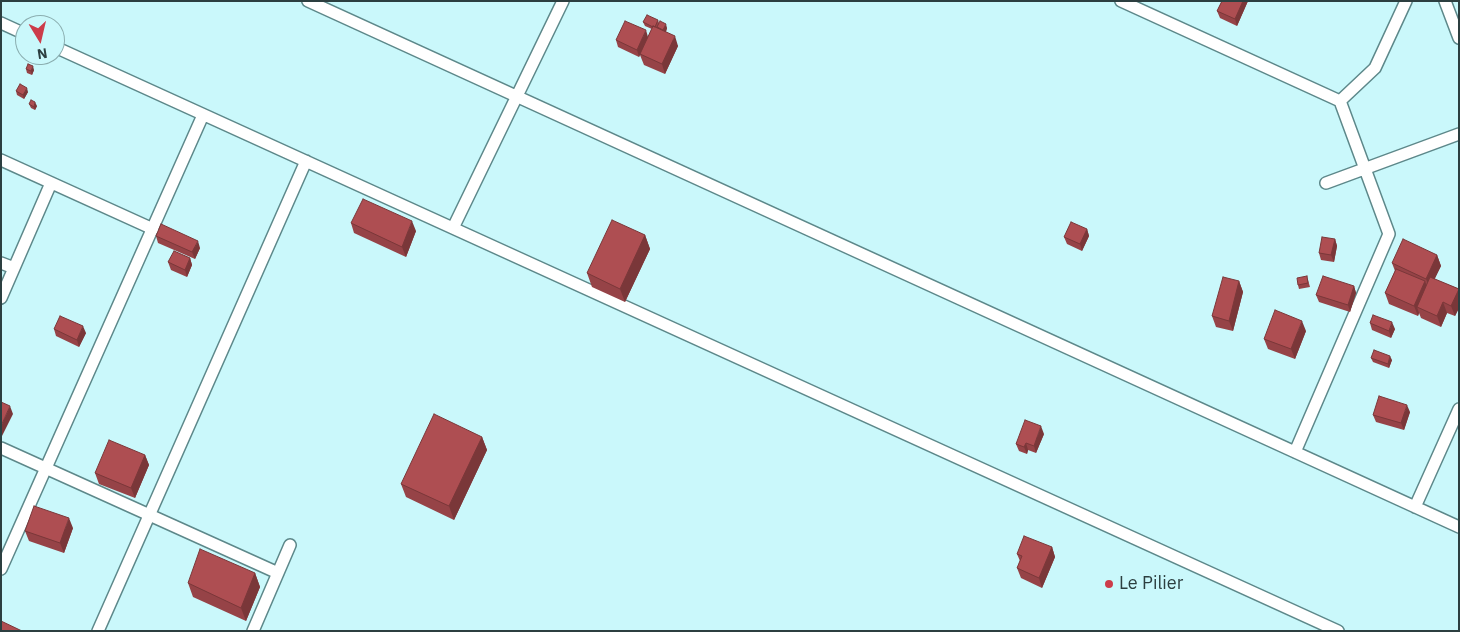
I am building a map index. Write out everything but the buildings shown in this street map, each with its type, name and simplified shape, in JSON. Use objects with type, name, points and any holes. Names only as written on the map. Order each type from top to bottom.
[{"type":"street","points":[[308,1],[1459,527]]},
{"type":"street","points":[[453,228],[563,1]]},
{"type":"street","points":[[1121,1],[1340,101],[1389,234],[1295,452]]},
{"type":"street","points":[[1340,101],[1376,68],[1406,1]]},
{"type":"street","points":[[1445,1],[1459,38]]},
{"type":"street","points":[[1,23],[15,29]]},
{"type":"street","points":[[65,52],[1338,631]]},
{"type":"street","points":[[1,569],[203,115]]},
{"type":"street","points":[[1326,184],[1459,134]]},
{"type":"street","points":[[1,160],[153,228]]},
{"type":"street","points":[[98,631],[306,161]]},
{"type":"street","points":[[1,298],[51,183]]},
{"type":"street","points":[[1,263],[14,268]]},
{"type":"street","points":[[1415,507],[1459,409]]},
{"type":"street","points":[[1,448],[278,573]]},
{"type":"street","points":[[253,631],[290,545]]},
{"type":"place","name":"Le Pilier","points":[[1109,584]]}]
